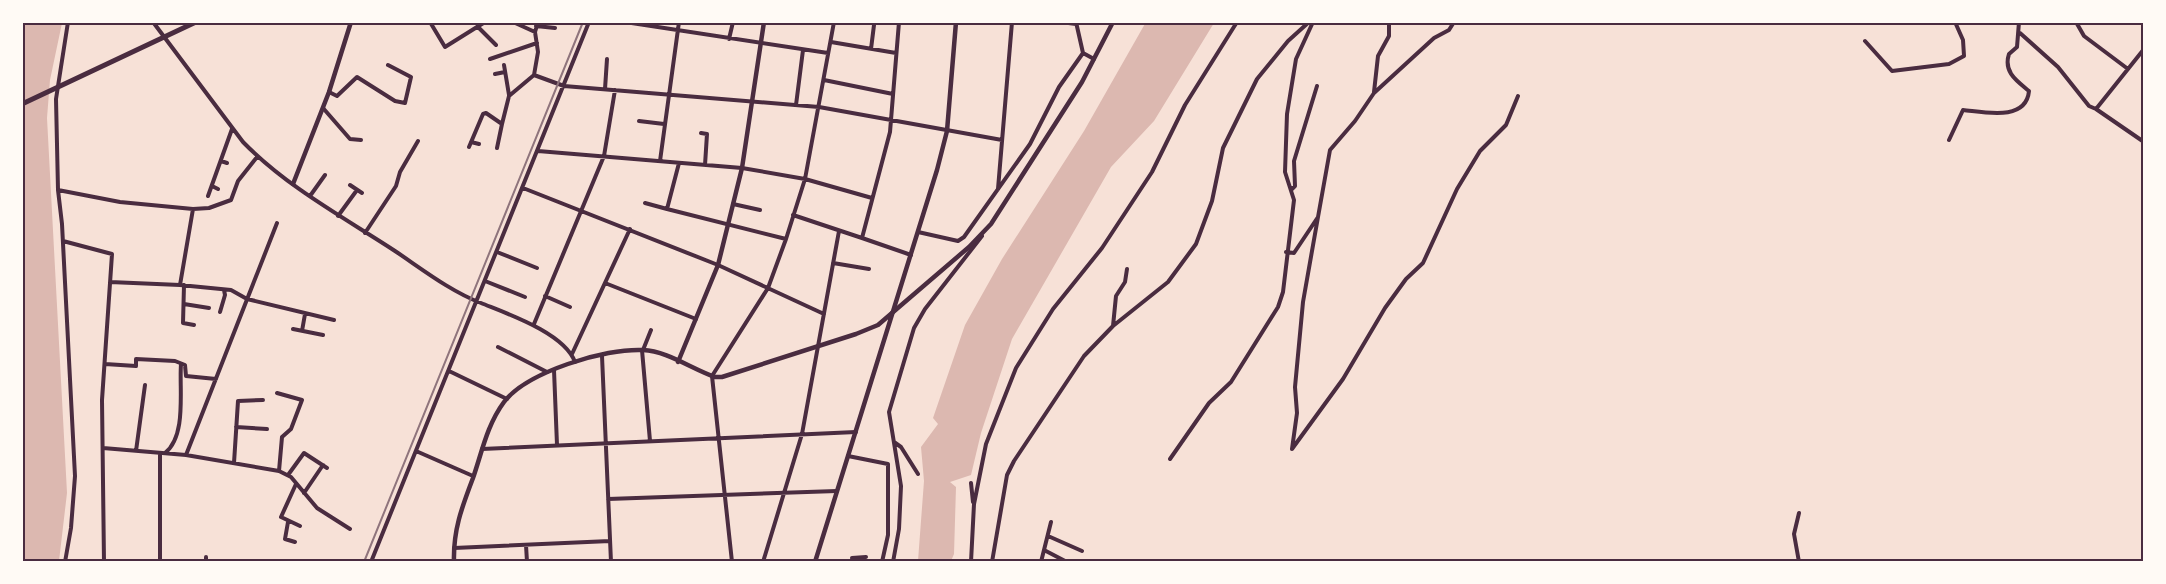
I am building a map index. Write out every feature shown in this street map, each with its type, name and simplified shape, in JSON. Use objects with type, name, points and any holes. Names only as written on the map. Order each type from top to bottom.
[{"type":"main road","points":[[22,104],[196,22]]},
{"type":"main road","points":[[293,184],[329,92],[351,22]]},
{"type":"main road","points":[[678,362],[718,265],[742,168],[764,22]]},
{"type":"main road","points":[[815,561],[918,232],[947,131],[956,22]]},
{"type":"main road","points":[[454,561],[453,548],[458,515],[493,421],[507,399],[524,384],[548,372],[575,363],[642,350],[712,376],[732,375],[878,325],[969,247],[991,224],[1082,82],[1113,22]]},
{"type":"street","points":[[65,561],[71,528],[75,476],[54,90],[68,22]]},
{"type":"street","points":[[153,22],[232,128],[257,157],[338,216],[477,302],[534,324],[572,354],[575,363]]},
{"type":"street","points":[[430,22],[445,47],[486,22]]},
{"type":"street","points":[[513,22],[535,33]]},
{"type":"street","points":[[532,22],[555,28]]},
{"type":"street","points":[[371,561],[589,22]]},
{"type":"street","points":[[625,22],[828,53]]},
{"type":"street","points":[[660,161],[679,22]]},
{"type":"street","points":[[729,39],[733,22]]},
{"type":"street","points":[[732,561],[712,376],[768,288],[786,239],[805,179],[834,22]]},
{"type":"street","points":[[862,238],[891,120],[899,22]]},
{"type":"street","points":[[998,189],[1012,22]]},
{"type":"street","points":[[1061,22],[1076,23],[1083,53],[1094,59]]},
{"type":"street","points":[[971,561],[974,504],[989,433],[1024,352],[1063,295],[1102,248],[1152,172],[1185,105],[1237,22]]},
{"type":"street","points":[[1170,459],[1209,403],[1231,382],[1278,307],[1283,292],[1286,252],[1294,201],[1285,172],[1284,153],[1292,74],[1311,22]]},
{"type":"street","points":[[992,561],[1007,475],[1014,461],[1084,356],[1113,326],[1168,282],[1196,244],[1212,201],[1223,148],[1257,79],[1288,40],[1311,22]]},
{"type":"street","points":[[1374,93],[1378,56],[1389,36],[1389,22]]},
{"type":"street","points":[[1454,22],[1449,30],[1434,38],[1374,93],[1355,121],[1330,150],[1303,302],[1295,387],[1297,413],[1292,449],[1343,379],[1385,308],[1406,279],[1423,263],[1457,189],[1480,151],[1506,125],[1518,96]]},
{"type":"street","points":[[1865,41],[1892,71],[1949,64],[1964,56],[1963,40],[1955,22]]},
{"type":"street","points":[[1948,140],[1963,110],[2006,113],[2022,106],[2026,101],[2029,91],[2014,79],[2007,66],[2009,54],[2017,47],[2019,22]]},
{"type":"street","points":[[2076,22],[2083,29],[2084,36],[2128,70]]},
{"type":"street","points":[[509,96],[534,75],[538,52],[535,33],[537,24]]},
{"type":"street","points":[[871,49],[874,25]]},
{"type":"street","points":[[478,27],[496,45]]},
{"type":"street","points":[[2019,33],[2058,67],[2089,106],[2144,142]]},
{"type":"street","points":[[831,42],[896,53]]},
{"type":"street","points":[[490,59],[537,43]]},
{"type":"street","points":[[2096,109],[2144,49]]},
{"type":"street","points":[[796,105],[803,50]]},
{"type":"street","points":[[918,232],[958,241],[1030,144],[1059,87],[1083,53]]},
{"type":"street","points":[[605,89],[607,58]]},
{"type":"street","points":[[329,92],[337,96],[357,77],[395,101],[405,103],[411,78],[388,64]]},
{"type":"street","points":[[497,148],[509,96],[504,64]]},
{"type":"street","points":[[495,74],[505,72]]},
{"type":"street","points":[[534,75],[564,86],[819,107],[1002,140]]},
{"type":"street","points":[[824,80],[893,94]]},
{"type":"street","points":[[1291,190],[1295,186],[1294,161],[1297,147],[1317,86]]},
{"type":"street","points":[[534,324],[604,156],[615,90]]},
{"type":"street","points":[[323,108],[350,139],[361,140]]},
{"type":"street","points":[[469,147],[483,114],[486,113],[502,123]]},
{"type":"street","points":[[639,121],[664,124]]},
{"type":"street","points":[[208,196],[232,128]]},
{"type":"street","points":[[701,134],[707,134],[705,165]]},
{"type":"street","points":[[365,233],[396,186],[400,172],[418,141]]},
{"type":"street","points":[[471,142],[479,144]]},
{"type":"street","points":[[538,151],[742,168],[805,179],[872,198]]},
{"type":"street","points":[[58,190],[120,202],[193,209],[209,208],[231,200],[238,181],[257,157]]},
{"type":"street","points":[[221,161],[227,163]]},
{"type":"street","points":[[667,209],[680,163]]},
{"type":"street","points":[[310,196],[325,175]]},
{"type":"street","points":[[350,185],[362,193]]},
{"type":"street","points":[[212,186],[218,189]]},
{"type":"street","points":[[523,188],[718,265],[824,314]]},
{"type":"street","points":[[338,216],[357,190]]},
{"type":"street","points":[[645,203],[786,239]]},
{"type":"street","points":[[733,204],[760,210]]},
{"type":"street","points":[[193,209],[182,285],[183,323],[194,325]]},
{"type":"street","points":[[793,215],[910,255]]},
{"type":"street","points":[[1286,252],[1294,253],[1318,217]]},
{"type":"street","points":[[186,455],[278,223]]},
{"type":"street","points":[[893,561],[899,529],[901,486],[889,412],[914,328],[925,309],[991,224]]},
{"type":"street","points":[[572,354],[630,229]]},
{"type":"street","points":[[763,561],[802,434],[839,231]]},
{"type":"street","points":[[63,242],[112,254],[105,364],[104,561]]},
{"type":"street","points":[[497,252],[537,268]]},
{"type":"street","points":[[833,263],[869,269]]},
{"type":"street","points":[[1113,326],[1116,296],[1125,282],[1127,269]]},
{"type":"street","points":[[485,281],[525,297]]},
{"type":"street","points":[[110,282],[182,285],[224,290],[247,299],[334,320]]},
{"type":"street","points":[[605,283],[696,319]]},
{"type":"street","points":[[220,312],[225,295],[224,290]]},
{"type":"street","points":[[545,296],[570,307]]},
{"type":"street","points":[[184,304],[209,308]]},
{"type":"street","points":[[302,331],[305,314]]},
{"type":"street","points":[[293,329],[323,335]]},
{"type":"street","points":[[650,441],[642,350],[651,330]]},
{"type":"street","points":[[498,347],[548,372]]},
{"type":"street","points":[[602,356],[611,561]]},
{"type":"street","points":[[105,364],[130,368],[136,366],[136,359],[175,361],[185,365],[186,376],[216,379]]},
{"type":"street","points":[[160,561],[162,453],[176,438],[181,408],[181,364]]},
{"type":"street","points":[[554,370],[557,445]]},
{"type":"street","points":[[449,371],[507,399]]},
{"type":"street","points":[[136,451],[145,385]]},
{"type":"street","points":[[277,393],[302,400],[291,429],[282,437],[279,471]]},
{"type":"street","points":[[234,463],[238,401],[263,400]]},
{"type":"street","points":[[236,427],[267,429]]},
{"type":"street","points":[[482,449],[856,432]]},
{"type":"street","points":[[893,441],[901,447],[918,474]]},
{"type":"street","points":[[103,448],[186,455],[279,471],[288,476],[317,508],[350,529]]},
{"type":"street","points":[[416,451],[473,476]]},
{"type":"street","points":[[288,476],[304,453],[327,468]]},
{"type":"street","points":[[848,456],[888,464],[888,535],[882,561]]},
{"type":"street","points":[[304,493],[322,465]]},
{"type":"street","points":[[971,483],[974,504]]},
{"type":"street","points":[[296,484],[281,517],[300,526]]},
{"type":"street","points":[[608,499],[837,491]]},
{"type":"street","points":[[1799,513],[1794,534],[1799,561]]},
{"type":"street","points":[[288,522],[285,539],[295,542]]},
{"type":"street","points":[[1041,561],[1051,522]]},
{"type":"street","points":[[1048,536],[1082,552]]},
{"type":"street","points":[[453,548],[610,541]]},
{"type":"street","points":[[526,545],[527,561]]},
{"type":"street","points":[[1044,550],[1067,561]]},
{"type":"street","points":[[852,558],[860,560],[866,557]]},
{"type":"shaded area","points":[[1146,22],[1214,23],[1154,121],[1111,167],[1012,339],[981,433],[971,475],[950,482],[956,487],[954,554],[951,561],[918,561],[924,481],[921,447],[938,424],[933,418],[965,325],[1002,259],[1084,131]]},
{"type":"shaded area","points":[[22,23],[62,23],[50,80],[47,118],[67,493],[59,561],[23,561]]},
{"type":"railway","points":[[364,562],[583,22]]}]
